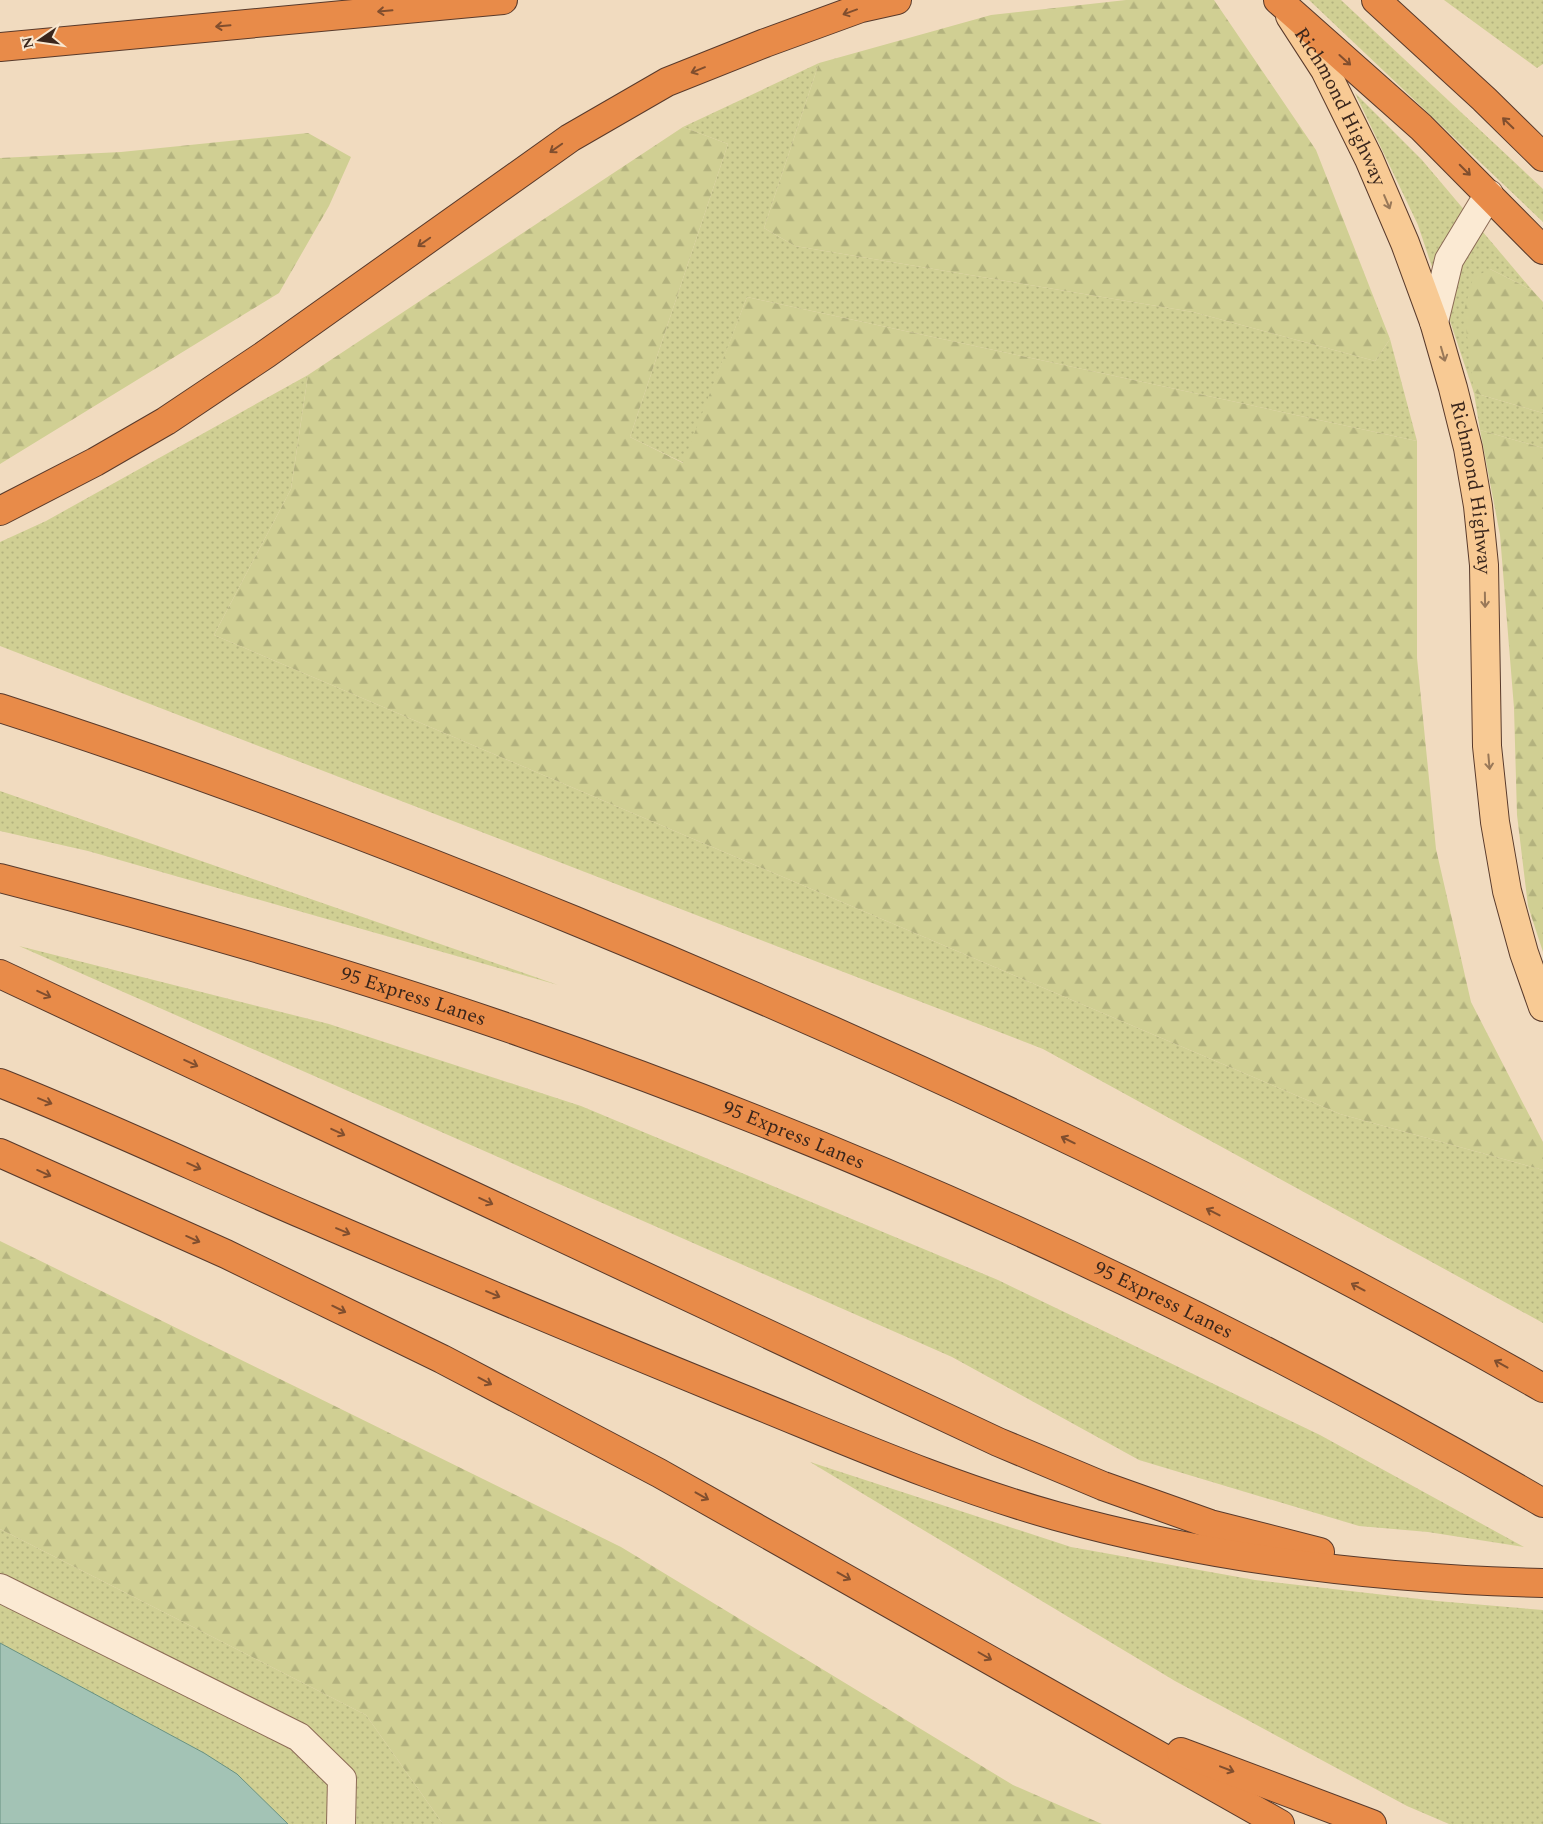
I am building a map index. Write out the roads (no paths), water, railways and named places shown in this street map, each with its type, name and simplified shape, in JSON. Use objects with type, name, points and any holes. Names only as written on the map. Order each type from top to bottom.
[{"type":"highway","points":[[0,47],[503,0]]},
{"type":"highway","points":[[0,511],[95,462],[166,421],[266,354],[570,138],[666,82],[861,8],[897,0]]},
{"type":"highway","points":[[1376,0],[1484,99],[1543,157]]},
{"type":"highway","points":[[1280,2],[1421,127],[1543,250]]},
{"type":"highway","points":[[0,708],[245,793],[472,879],[693,969],[909,1065],[1162,1186],[1345,1280],[1543,1388]]},
{"type":"highway","name":"95 Express Lanes","points":[[0,878],[156,918],[314,964],[523,1033],[757,1120],[1004,1224],[1163,1299],[1315,1376],[1541,1502]]},
{"type":"highway","points":[[0,974],[998,1442],[1103,1486],[1210,1524],[1326,1553],[1494,1582]]},
{"type":"highway","points":[[0,1083],[54,1104],[309,1217],[629,1352],[894,1462],[971,1490],[1066,1518],[1152,1539],[1247,1557],[1367,1574],[1494,1582],[1543,1583]]},
{"type":"highway","points":[[0,1153],[226,1254],[442,1359],[660,1473],[1280,1824]]},
{"type":"highway","points":[[1100,1721],[1372,1824]]},
{"type":"main road","name":"Richmond Highway","points":[[1280,2],[1325,70],[1369,159],[1405,244],[1434,322],[1453,388],[1466,440],[1478,506],[1484,565],[1487,746],[1494,822],[1507,891],[1524,953],[1543,1007]]},
{"type":"lane","points":[[1434,322],[1449,260],[1489,194]]},
{"type":"lane","points":[[0,1588],[299,1737],[342,1779],[341,1824]]}]
